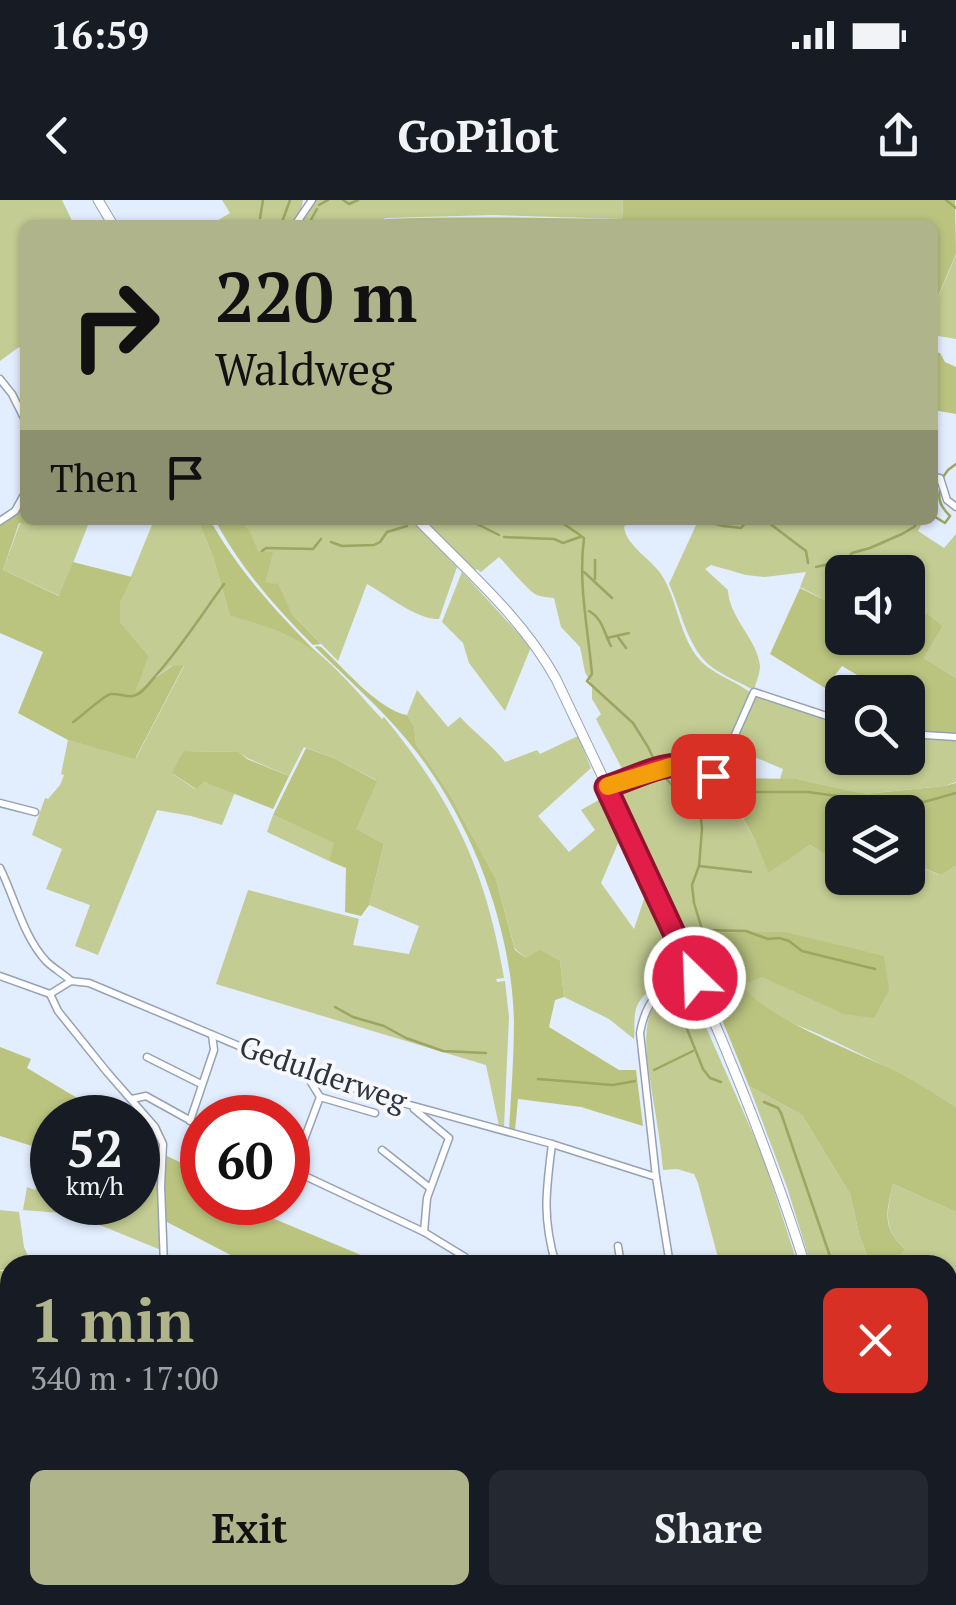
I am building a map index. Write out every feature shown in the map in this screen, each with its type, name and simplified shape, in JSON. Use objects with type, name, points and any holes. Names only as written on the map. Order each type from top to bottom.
[{"type":"main road","points":[[423,525],[543,656],[693,972],[756,1124],[801,1255]]},
{"type":"street","points":[[0,379],[20,408]]},
{"type":"street","points":[[938,478],[947,500],[956,507]]},
{"type":"street","points":[[0,521],[15,511],[20,502]]},
{"type":"street","points":[[606,787],[675,766],[690,766],[713,776],[754,692],[825,715]]},
{"type":"street","points":[[925,735],[956,737]]},
{"type":"street","points":[[0,803],[36,812]]},
{"type":"street","points":[[0,868],[25,926],[45,960],[71,981],[50,994]]},
{"type":"street","points":[[0,884],[10,888]]},
{"type":"street","points":[[668,1255],[640,1033],[646,1008],[654,997],[671,979],[693,972]]},
{"type":"street","points":[[0,976],[50,994]]},
{"type":"street","name":"Gedulderweg","points":[[71,981],[89,984],[306,1074],[656,1177]]},
{"type":"street","points":[[50,994],[53,1004],[126,1095]]},
{"type":"street","points":[[198,1095],[214,1050],[212,1034]]},
{"type":"street","points":[[146,1057],[201,1084]]},
{"type":"street","points":[[306,1074],[320,1096],[376,1113]]},
{"type":"street","points":[[310,1124],[320,1096]]},
{"type":"street","points":[[410,1105],[449,1138],[427,1198],[424,1232]]},
{"type":"street","points":[[160,1138],[164,1255]]},
{"type":"street","points":[[552,1144],[545,1213],[553,1255]]},
{"type":"street","points":[[382,1150],[430,1188]]},
{"type":"street","points":[[310,1179],[424,1232],[463,1255]]},
{"type":"street","points":[[618,1246],[619,1255]]},
{"type":"green space","points":[[0,200],[62,200],[72,220],[20,220],[20,348],[0,361]]},
{"type":"green space","points":[[222,200],[303,200],[301,210],[310,200],[623,200],[622,219],[493,215],[384,220],[218,220],[230,213]]},
{"type":"green space","points":[[623,200],[955,200],[956,254],[938,296],[938,220],[384,220],[622,219]]},
{"type":"green space","points":[[956,255],[956,339],[938,336],[938,297]]},
{"type":"green space","points":[[938,353],[956,367],[956,414],[938,411]]},
{"type":"green space","points":[[20,504],[20,523],[3,570],[59,596],[73,562],[132,577],[120,603],[120,622],[149,656],[135,692],[172,666],[184,665],[135,759],[68,740],[18,713],[43,652],[0,633],[0,524]]},
{"type":"green space","points":[[20,523],[35,527],[88,525],[60,596],[3,570]]},
{"type":"green space","points":[[152,525],[200,525],[230,616],[303,641],[384,717],[408,748],[463,838],[497,939],[504,978],[496,979],[505,981],[509,1017],[504,1127],[499,1126],[486,1065],[216,984],[248,890],[359,919],[353,945],[409,954],[419,926],[369,905],[384,844],[355,829],[376,780],[334,758],[304,747],[289,776],[239,752],[183,751],[173,774],[195,789],[203,782],[235,792],[222,825],[157,810],[98,955],[75,946],[90,905],[46,889],[62,849],[32,835],[45,798],[60,785],[64,775],[61,774],[68,740],[136,758],[184,666],[171,666],[134,693],[149,656],[120,622],[120,603]]},
{"type":"green space","points":[[200,525],[213,525],[258,590],[316,652],[275,630],[230,616]]},
{"type":"green space","points":[[218,525],[244,525],[258,551],[273,552],[265,583],[278,584],[292,614],[321,644],[313,645],[236,554]]},
{"type":"green space","points":[[240,525],[416,525],[457,567],[439,619],[412,611],[367,584],[338,661],[292,614],[282,596],[265,584],[258,551]]},
{"type":"green space","points":[[430,525],[627,525],[625,533],[634,546],[661,574],[692,650],[711,669],[751,693],[718,776],[731,778],[736,804],[768,872],[810,845],[825,854],[825,895],[925,895],[925,869],[939,875],[956,866],[956,1107],[808,1029],[714,1000],[621,799],[612,788],[629,782],[596,719],[601,714],[592,699],[592,685],[580,647],[561,627],[554,598],[534,593],[499,557],[481,572],[474,572]]},
{"type":"green space","points":[[696,525],[921,525],[918,531],[944,548],[956,534],[956,678],[924,658],[943,626],[925,614],[925,555],[825,555],[825,600],[800,587],[806,572],[765,577],[711,565],[705,569],[728,590],[733,610],[758,656],[760,669],[754,690],[704,660],[688,633],[669,584]]},
{"type":"green space","points":[[462,572],[531,647],[505,711],[469,663],[463,643],[442,622]]},
{"type":"green space","points":[[800,588],[825,600],[825,655],[925,655],[928,614],[943,626],[924,658],[956,678],[956,733],[925,733],[925,675],[857,675],[842,666],[835,675],[825,675],[825,688],[770,654]]},
{"type":"green space","points":[[317,646],[373,697],[407,715],[414,726],[416,744],[448,791],[496,879],[515,950],[526,958],[540,950],[560,961],[564,997],[555,1000],[549,1027],[619,1070],[636,1070],[643,1126],[581,1107],[518,1099],[515,1131],[509,1130],[514,1036],[511,985],[496,910],[483,872],[468,836],[429,769],[396,728]]},
{"type":"green space","points":[[417,690],[448,727],[460,717],[505,762],[537,750],[540,754],[578,736],[591,768],[538,816],[569,852],[595,830],[581,810],[604,797],[622,834],[601,883],[634,929],[648,887],[677,955],[672,970],[637,1006],[634,1039],[609,1019],[564,997],[560,961],[526,958],[515,949],[496,879],[448,791],[416,744],[414,726],[407,715]]},
{"type":"green space","points":[[756,693],[825,717],[825,775],[925,775],[925,737],[956,738],[956,782],[864,794],[780,779],[783,769],[731,747]]},
{"type":"green space","points":[[306,748],[377,781],[356,829],[384,844],[369,905],[361,916],[345,912],[346,868],[329,861],[334,843],[273,815]]},
{"type":"green space","points":[[183,751],[239,752],[289,776],[273,809],[204,782],[196,789],[172,773]]},
{"type":"green space","points":[[731,778],[797,779],[865,794],[956,783],[956,866],[940,875],[925,868],[925,795],[825,795],[825,854],[810,845],[768,873]]},
{"type":"green space","points":[[273,815],[335,843],[329,861],[267,832]]},
{"type":"green space","points":[[785,932],[884,956],[889,990],[874,1018],[844,1014],[762,977],[742,985],[788,1021],[898,1072],[956,1107],[956,1212],[893,1184],[888,1220],[892,1234],[905,1249],[901,1255],[867,1255],[850,1194],[802,1115],[749,1086],[714,1000],[724,999],[701,933]]},
{"type":"green space","points":[[689,989],[762,1154],[795,1255],[717,1255],[694,1174],[663,1170],[646,1048],[650,1014],[657,1001],[670,992]]},
{"type":"green space","points":[[0,1047],[31,1059],[27,1068],[72,1095],[30,1095],[30,1145],[0,1136]]},
{"type":"green space","points":[[749,1086],[802,1115],[850,1194],[867,1255],[808,1255]]},
{"type":"green space","points":[[165,1155],[180,1162],[180,1225],[289,1225],[361,1255],[231,1255],[165,1221]]},
{"type":"green space","points":[[161,1168],[161,1250],[100,1225],[160,1225]]},
{"type":"green space","points":[[893,1184],[956,1212],[956,1255],[901,1255],[905,1249],[893,1234],[888,1211]]},
{"type":"green space","points":[[27,1187],[30,1188],[30,1211],[23,1210]]},
{"type":"green space","points":[[0,1210],[19,1212],[28,1255],[0,1255]]},
{"type":"waterway","points":[[260,218],[263,200]]},
{"type":"waterway","points":[[283,220],[290,200]]},
{"type":"waterway","points":[[319,205],[328,200]]},
{"type":"waterway","points":[[343,200],[349,204],[358,200]]},
{"type":"waterway","points":[[946,200],[956,208]]},
{"type":"waterway","points":[[311,220],[317,209]]},
{"type":"waterway","points":[[943,477],[956,464]]},
{"type":"waterway","points":[[938,519],[945,523],[950,516],[940,502],[941,485]]},
{"type":"waterway","points":[[479,525],[499,535]]},
{"type":"waterway","points":[[565,525],[580,535]]},
{"type":"waterway","points":[[719,525],[744,525]]},
{"type":"waterway","points":[[772,525],[806,551],[808,563]]},
{"type":"waterway","points":[[816,567],[847,560],[852,553],[915,525]]},
{"type":"waterway","points":[[331,542],[342,546],[374,545],[387,532],[407,526]]},
{"type":"waterway","points":[[581,536],[592,674],[587,681],[633,723],[657,766]]},
{"type":"waterway","points":[[504,537],[554,539],[563,543],[580,537]]},
{"type":"waterway","points":[[262,551],[313,549],[321,539]]},
{"type":"waterway","points":[[595,560],[595,579]]},
{"type":"waterway","points":[[584,572],[612,598]]},
{"type":"waterway","points":[[73,722],[108,695],[133,696],[143,690],[224,584]]},
{"type":"waterway","points":[[589,611],[600,622],[611,646]]},
{"type":"waterway","points":[[607,638],[629,633]]},
{"type":"waterway","points":[[618,637],[626,648]]},
{"type":"waterway","points":[[661,773],[675,795],[701,819],[699,866],[692,885],[705,939],[703,951]]},
{"type":"waterway","points":[[696,813],[700,803],[725,790],[732,795]]},
{"type":"waterway","points":[[738,791],[808,792],[879,809],[956,793]]},
{"type":"waterway","points":[[699,866],[751,872]]},
{"type":"waterway","points":[[705,930],[746,931],[768,939],[779,938],[802,951],[875,969]]},
{"type":"waterway","points":[[682,1002],[681,1014],[703,1069],[710,1078],[721,1082]]},
{"type":"waterway","points":[[335,1007],[443,1051],[486,1053]]},
{"type":"waterway","points":[[654,1070],[693,1051]]},
{"type":"waterway","points":[[538,1079],[613,1085],[635,1081]]},
{"type":"waterway","points":[[764,1102],[781,1113],[830,1255]]},
{"type":"slow traffic","points":[[608,786],[670,767]]},
{"type":"route","points":[[695,978],[606,787],[675,766],[690,766],[713,776]]}]
